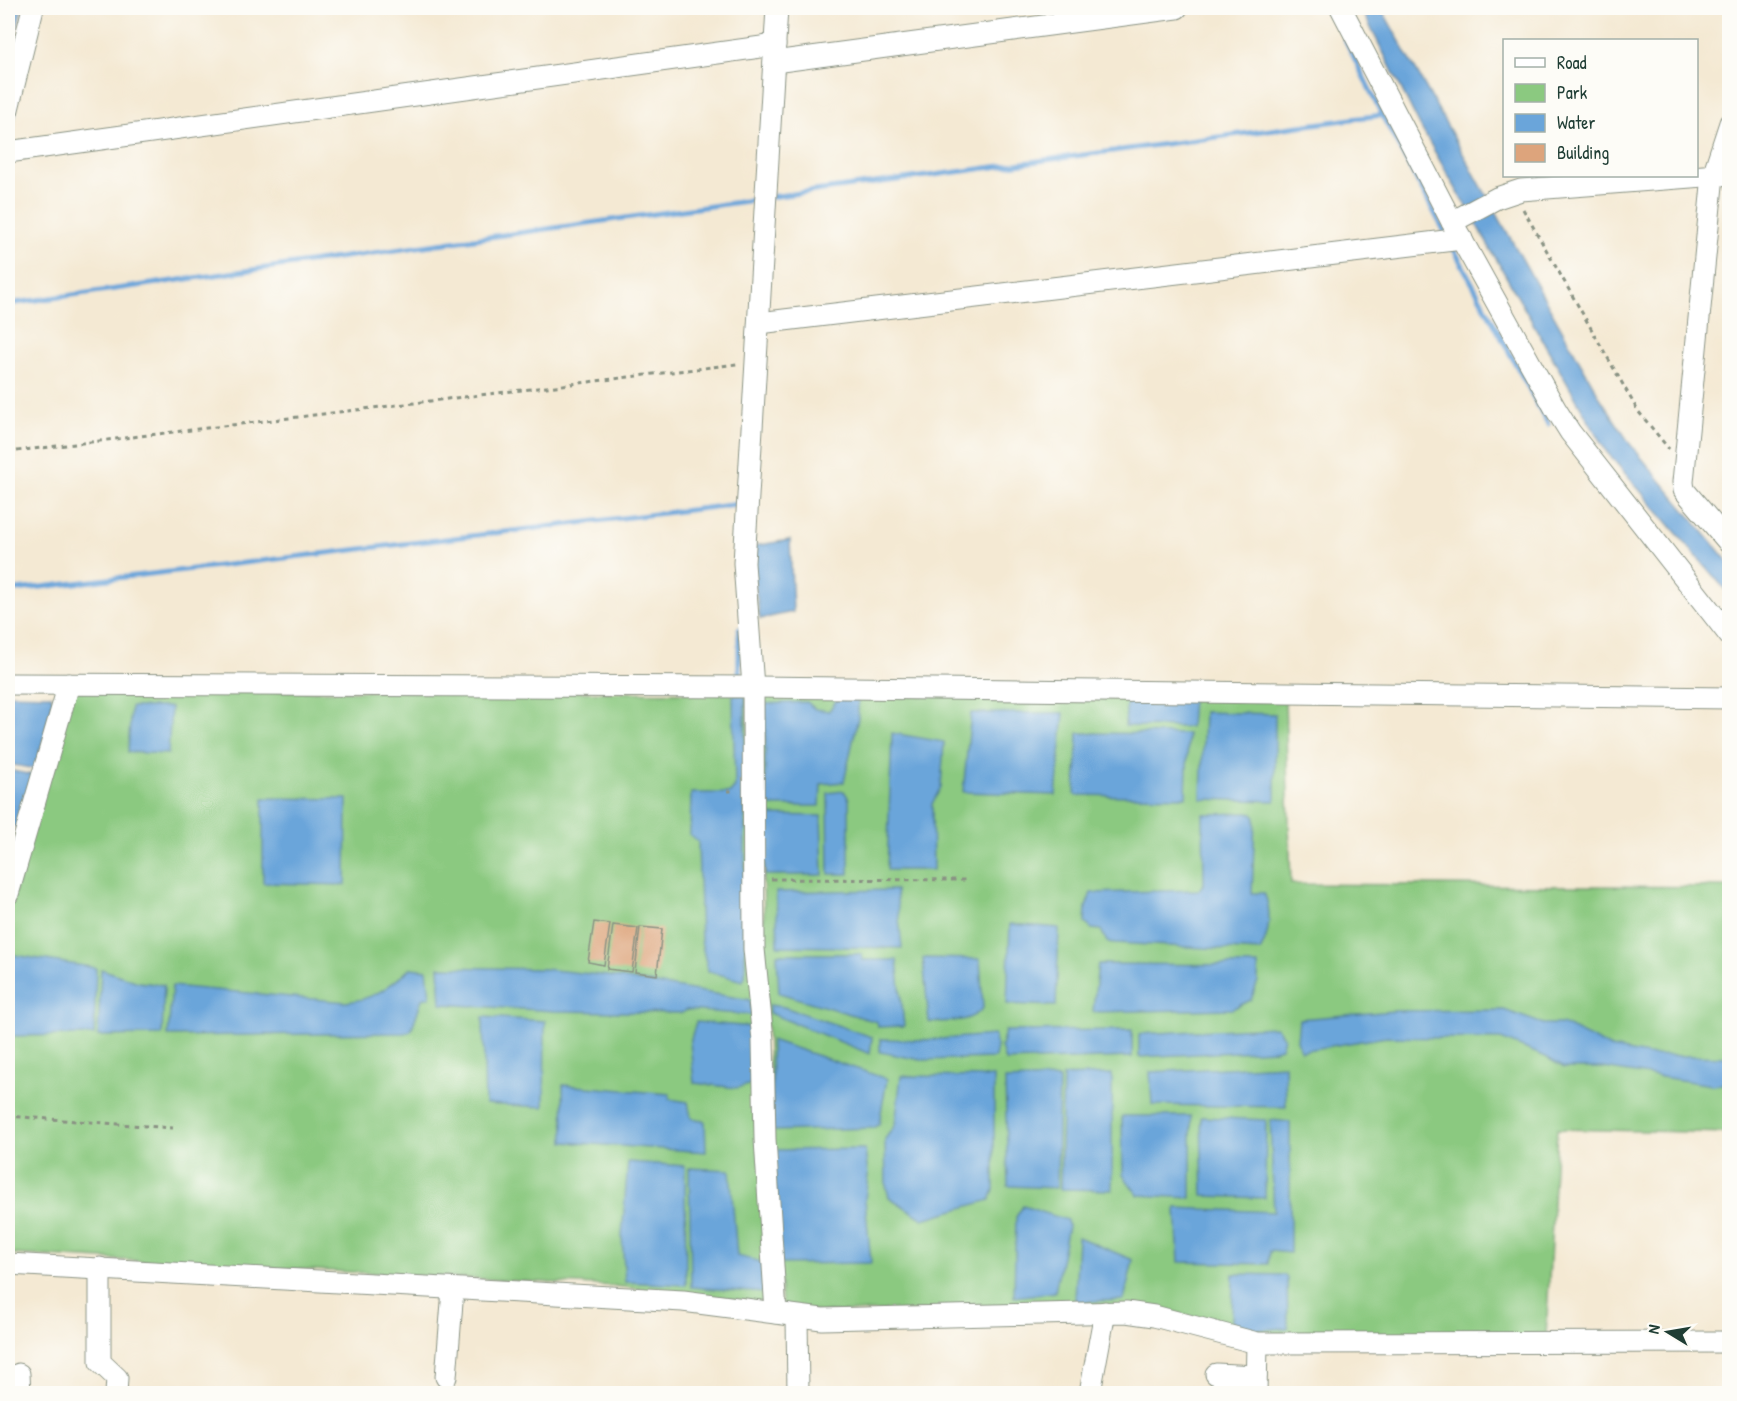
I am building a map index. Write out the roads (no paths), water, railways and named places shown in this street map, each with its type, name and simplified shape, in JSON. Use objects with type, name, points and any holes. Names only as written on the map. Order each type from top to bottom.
[{"type":"street","points":[[8,108],[33,8]]},
{"type":"street","points":[[776,1313],[765,1139],[763,1040],[758,1006],[754,879],[753,687],[744,562],[777,8]]},
{"type":"street","points":[[8,152],[774,53],[1176,8]]},
{"type":"street","points":[[1341,8],[1570,432],[1730,636]]},
{"type":"street","points":[[1730,123],[1721,174],[1684,467],[1684,490],[1730,543]]},
{"type":"street","points":[[1698,176],[1721,174]]},
{"type":"street","points":[[759,323],[1458,226],[1505,195],[1690,177]]},
{"type":"street","points":[[8,684],[753,687],[1730,698]]},
{"type":"street","points":[[8,894],[69,684]]},
{"type":"street","points":[[8,1264],[683,1301],[822,1319],[1105,1312],[1154,1316],[1257,1343],[1730,1342]]},
{"type":"street","points":[[100,1268],[100,1362],[117,1378],[116,1394]]},
{"type":"street","points":[[446,1377],[453,1290]]},
{"type":"street","points":[[1091,1387],[1105,1312]]},
{"type":"street","points":[[797,1317],[798,1394]]},
{"type":"street","points":[[1216,1374],[1257,1385],[1257,1343]]},
{"type":"water","points":[[8,8],[22,8],[9,60],[8,59]]},
{"type":"water","points":[[1361,8],[1381,8],[1601,399],[1630,444],[1729,563],[1729,594],[1606,451],[1420,126]]},
{"type":"water","points":[[790,540],[793,612],[760,619],[754,579],[754,546]]},
{"type":"water","points":[[8,694],[51,695],[53,701],[36,769],[8,764]]},
{"type":"water","points":[[733,695],[745,695],[745,977],[742,981],[708,971],[701,941],[698,842],[690,835],[691,793],[730,793],[735,787]]},
{"type":"water","points":[[838,698],[858,698],[858,718],[844,782],[821,784],[820,806],[765,806],[765,704],[807,702],[815,709],[829,711]]},
{"type":"water","points":[[1127,698],[1192,699],[1190,727],[1125,726]]},
{"type":"water","points":[[131,707],[171,707],[168,754],[128,752]]},
{"type":"water","points":[[1204,712],[1275,714],[1275,801],[1201,799]]},
{"type":"water","points":[[971,713],[1064,713],[1056,795],[963,792]]},
{"type":"water","points":[[892,733],[944,742],[941,787],[932,804],[933,870],[887,870]]},
{"type":"water","points":[[1078,733],[1188,734],[1186,797],[1075,795]]},
{"type":"water","points":[[8,770],[34,775],[17,827],[8,824]]},
{"type":"water","points":[[844,791],[849,799],[849,874],[829,874],[828,793]]},
{"type":"water","points":[[263,798],[347,799],[346,885],[263,883]]},
{"type":"water","points":[[1252,813],[1255,818],[1252,893],[1264,893],[1269,914],[1266,937],[1260,951],[1107,942],[1101,930],[1092,929],[1085,923],[1086,907],[1091,893],[1199,890],[1204,883],[1203,814]]},
{"type":"water","points":[[764,815],[821,816],[823,875],[765,875]]},
{"type":"water","points":[[896,890],[902,948],[778,946],[776,892]]},
{"type":"water","points":[[1010,924],[1059,928],[1056,1006],[1007,1004]]},
{"type":"water","points":[[8,954],[96,968],[94,1035],[8,1036]]},
{"type":"water","points":[[777,954],[861,954],[863,960],[897,960],[904,1026],[878,1027],[877,1022],[779,993]]},
{"type":"water","points":[[923,958],[980,959],[983,1008],[965,1019],[929,1022]]},
{"type":"water","points":[[1098,964],[1258,965],[1258,981],[1251,1000],[1232,1009],[1093,1012]]},
{"type":"water","points":[[439,967],[544,969],[609,976],[750,1000],[752,1015],[686,1010],[682,1013],[554,1011],[441,1004]]},
{"type":"water","points":[[411,968],[427,970],[430,997],[422,999],[411,1031],[404,1033],[168,1036],[172,986],[346,1002],[373,995],[389,986]]},
{"type":"water","points":[[101,969],[138,982],[164,985],[162,1035],[98,1036]]},
{"type":"water","points":[[769,1005],[784,1007],[872,1037],[870,1054],[769,1013]]},
{"type":"water","points":[[1504,1010],[1543,1024],[1562,1024],[1611,1048],[1647,1055],[1729,1057],[1729,1083],[1712,1085],[1604,1068],[1564,1068],[1546,1057],[1501,1039],[1386,1037],[1301,1051],[1297,1040],[1299,1019],[1394,1011]]},
{"type":"water","points":[[483,1017],[545,1021],[544,1107],[485,1104]]},
{"type":"water","points":[[696,1022],[752,1027],[756,1083],[737,1088],[694,1083],[690,1042]]},
{"type":"water","points":[[1276,1027],[1284,1038],[1281,1048],[1275,1050],[1139,1057],[1139,1034]]},
{"type":"water","points":[[1132,1030],[1132,1057],[1005,1061],[1001,1047],[1005,1031]]},
{"type":"water","points":[[994,1035],[997,1046],[995,1058],[921,1060],[880,1052],[880,1039],[926,1040]]},
{"type":"water","points":[[771,1040],[887,1079],[879,1124],[874,1128],[773,1131]]},
{"type":"water","points":[[1285,1065],[1286,1107],[1152,1105],[1150,1072]]},
{"type":"water","points":[[1112,1074],[1112,1190],[1060,1189],[1063,1076]]},
{"type":"water","points":[[901,1076],[994,1077],[994,1190],[990,1200],[923,1219],[889,1197],[886,1186],[885,1139],[895,1125]]},
{"type":"water","points":[[1059,1078],[1057,1188],[1008,1186],[1005,1080]]},
{"type":"water","points":[[563,1085],[670,1094],[669,1099],[688,1102],[691,1118],[705,1121],[706,1152],[564,1142]]},
{"type":"water","points":[[1122,1116],[1191,1116],[1191,1198],[1138,1195],[1123,1175]]},
{"type":"water","points":[[1201,1117],[1266,1120],[1265,1198],[1203,1196]]},
{"type":"water","points":[[1270,1120],[1290,1122],[1290,1253],[1270,1251],[1268,1264],[1179,1262],[1176,1208],[1274,1212]]},
{"type":"water","points":[[865,1149],[868,1176],[865,1199],[871,1263],[780,1264],[773,1150]]},
{"type":"water","points":[[628,1162],[685,1166],[686,1285],[625,1282],[622,1236]]},
{"type":"water","points":[[689,1168],[730,1170],[737,1256],[762,1262],[764,1293],[691,1287]]},
{"type":"water","points":[[1023,1206],[1067,1220],[1068,1226],[1055,1292],[1014,1297],[1016,1217]]},
{"type":"water","points":[[1078,1237],[1133,1260],[1124,1300],[1075,1302]]},
{"type":"water","points":[[1233,1274],[1284,1275],[1287,1278],[1288,1328],[1257,1330],[1232,1322]]},
{"type":"waterway","points":[[1345,39],[1382,115],[1447,236]]},
{"type":"waterway","points":[[8,137],[14,113]]},
{"type":"waterway","points":[[770,197],[1382,115]]},
{"type":"waterway","points":[[8,304],[761,199]]},
{"type":"waterway","points":[[1451,244],[1548,424]]},
{"type":"waterway","points":[[8,591],[740,504]]},
{"type":"waterway","points":[[739,629],[739,683]]}]
